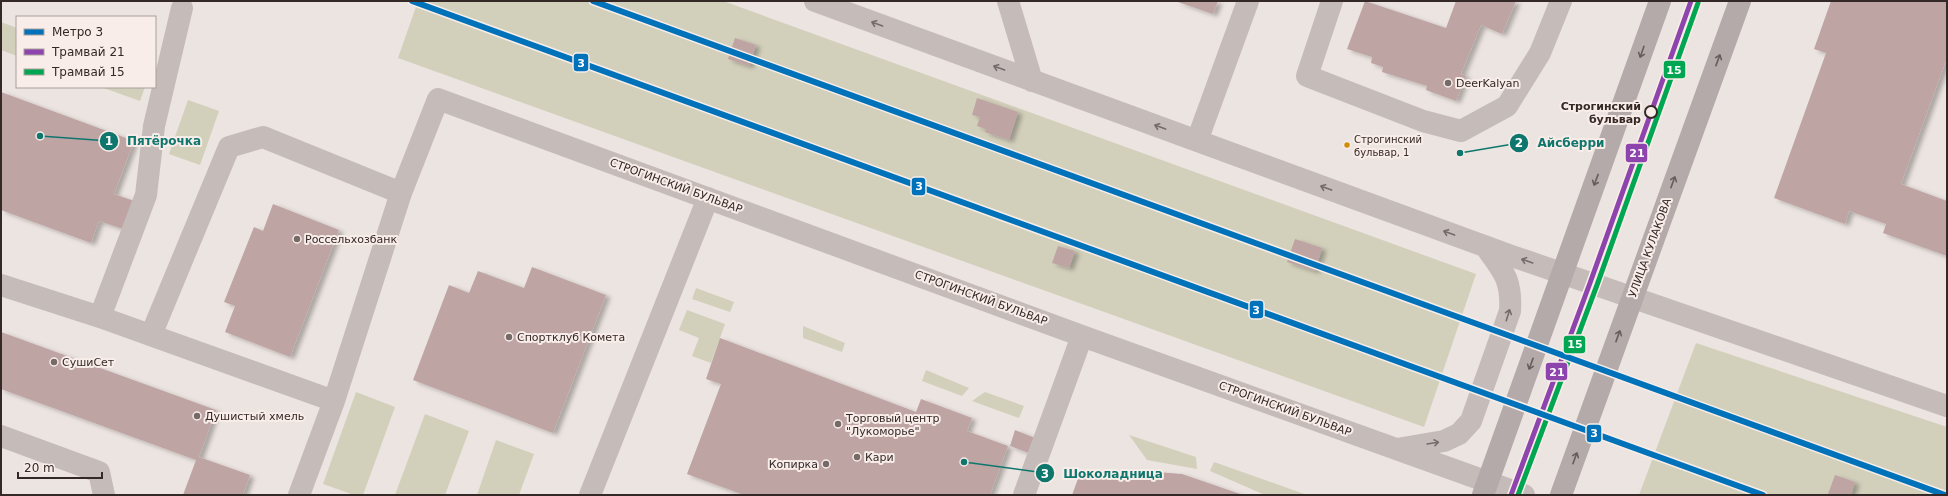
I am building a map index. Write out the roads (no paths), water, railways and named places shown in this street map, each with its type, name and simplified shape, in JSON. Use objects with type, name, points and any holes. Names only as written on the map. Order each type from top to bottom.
[{"type":"main road","points":[[1485,489],[1660,1]]},
{"type":"main road","name":"УЛИЦА КУЛАКОВА","points":[[1561,495],[1740,1]]},
{"type":"street","points":[[815,1],[1563,274],[1947,406]]},
{"type":"street","points":[[1008,1],[1032,81]]},
{"type":"street","points":[[1197,141],[1248,1]]},
{"type":"street","points":[[1332,1],[1307,76],[1423,121],[1461,131],[1507,106],[1540,53],[1561,1]]},
{"type":"street","points":[[100,317],[146,195],[154,126],[182,8]]},
{"type":"street","name":"СТРОГИНСКИЙ БУЛЬВАР","points":[[401,193],[438,99],[1394,449],[1485,489],[1524,495]]},
{"type":"street","points":[[151,335],[229,147],[264,137],[401,193],[334,401],[299,495]]},
{"type":"street","points":[[590,495],[708,198]]},
{"type":"street","points":[[1394,449],[1444,441],[1459,434],[1471,422],[1510,311],[1511,292],[1504,272],[1485,246]]},
{"type":"street","points":[[1,285],[100,317],[334,401]]},
{"type":"street","points":[[1024,495],[1082,336]]},
{"type":"street","points":[[1,436],[99,472],[104,495]]},
{"type":"metro line","name":"3","points":[[412,1],[1763,495]]},
{"type":"metro line","name":"3","points":[[593,1],[1945,495]]},
{"type":"tram line","name":"21","points":[[1511,495],[1590,283],[1691,1]]},
{"type":"tram line","name":"15","points":[[1518,495],[1597,285],[1698,3]]},
{"type":"place","name":"DeerKalyan","points":[[1448,83]]},
{"type":"place","name":"Строгинский бульвар","points":[[1651,112]]},
{"type":"place","name":"Пятёрочка","points":[[40,136]]},
{"type":"place","name":"Строгинский бульвар, 1","points":[[1347,145]]},
{"type":"place","name":"Айсберри","points":[[1460,153]]},
{"type":"place","name":"Россельхозбанк","points":[[297,239]]},
{"type":"place","name":"Спортклуб Комета","points":[[509,337]]},
{"type":"place","name":"СушиСет","points":[[54,362]]},
{"type":"place","name":"Душистый хмель","points":[[197,416]]},
{"type":"place","name":"Торговый центр \"Лукоморье\"","points":[[838,424]]},
{"type":"place","name":"Кари","points":[[857,457]]},
{"type":"place","name":"Шоколадница","points":[[964,462]]},
{"type":"place","name":"Копирка","points":[[826,464]]}]
